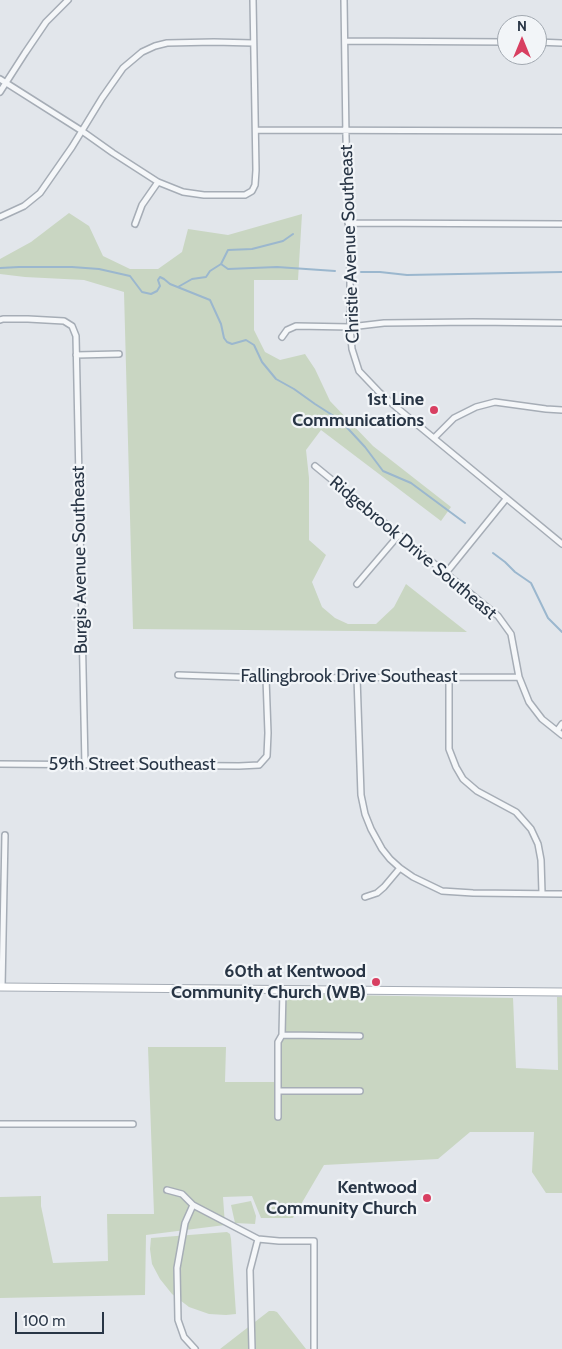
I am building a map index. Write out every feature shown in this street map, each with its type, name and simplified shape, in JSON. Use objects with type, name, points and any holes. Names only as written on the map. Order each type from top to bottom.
[{"type":"main road","points":[[1,987],[562,992]]},
{"type":"street","points":[[0,92],[46,22],[68,0]]},
{"type":"street","points":[[0,79],[158,182],[183,192],[204,195],[245,195],[252,191],[256,178],[253,0]]},
{"type":"street","name":"Christie Avenue Southeast","points":[[344,0],[350,327],[352,349],[359,371],[379,392],[562,544]]},
{"type":"street","points":[[346,41],[497,42]]},
{"type":"street","points":[[547,42],[562,43]]},
{"type":"street","points":[[0,217],[24,206],[40,193],[102,98],[124,68],[142,52],[167,43],[253,43]]},
{"type":"street","points":[[256,130],[562,131]]},
{"type":"street","points":[[135,224],[142,205],[158,182]]},
{"type":"street","points":[[348,223],[562,224]]},
{"type":"street","name":"Burgis Avenue Southeast","points":[[0,320],[64,321],[72,326],[76,336],[84,765]]},
{"type":"street","points":[[282,337],[288,330],[296,326],[350,327],[384,323],[473,322],[562,324]]},
{"type":"street","points":[[76,355],[118,354]]},
{"type":"street","points":[[434,438],[454,418],[476,407],[495,402],[546,410],[562,410]]},
{"type":"street","name":"Ridgebrook Drive Southeast","points":[[315,466],[398,536],[498,616],[511,634],[519,677],[529,702],[542,719],[560,733]]},
{"type":"street","points":[[446,573],[506,499]]},
{"type":"street","points":[[357,584],[398,536]]},
{"type":"street","name":"Fallingbrook Drive Southeast","points":[[178,675],[266,678],[519,677]]},
{"type":"street","name":"59th Street Southeast","points":[[0,764],[259,765],[267,756],[266,678]]},
{"type":"street","points":[[357,678],[360,778],[365,814],[382,849],[400,868],[413,877],[442,891],[562,894]]},
{"type":"street","points":[[449,678],[449,749],[456,767],[464,779],[477,791],[516,812],[532,829],[538,844],[541,860],[542,893]]},
{"type":"street","points":[[560,733],[562,724]]},
{"type":"street","points":[[1,987],[4,835]]},
{"type":"street","points":[[365,898],[377,893],[384,887],[400,868]]},
{"type":"street","points":[[278,1117],[278,1042],[282,1035],[283,990]]},
{"type":"street","points":[[282,1035],[360,1036]]},
{"type":"street","points":[[278,1091],[360,1091]]},
{"type":"street","points":[[0,1124],[133,1124]]},
{"type":"street","points":[[167,1190],[182,1194],[193,1204],[258,1239],[314,1241],[314,1349]]},
{"type":"street","points":[[193,1204],[185,1223],[177,1268],[178,1320],[184,1337],[195,1349]]},
{"type":"street","points":[[252,1349],[250,1270],[258,1239]]},
{"type":"green space","points":[[69,213],[89,226],[103,256],[130,269],[158,269],[182,252],[188,229],[228,235],[302,214],[298,280],[254,280],[254,330],[265,352],[280,360],[305,354],[315,369],[330,401],[373,446],[451,507],[441,521],[321,430],[306,450],[309,478],[309,540],[326,555],[312,582],[322,607],[335,618],[348,624],[376,624],[394,607],[406,584],[467,632],[133,629],[124,292],[84,280],[0,274],[0,259],[31,242]]},
{"type":"green space","points":[[280,994],[513,998],[516,1068],[558,1070],[557,997],[562,997],[562,1193],[546,1193],[532,1172],[534,1132],[470,1132],[438,1159],[324,1165],[293,1218],[261,1218],[252,1196],[223,1197],[225,1225],[146,1235],[145,1295],[0,1298],[0,1197],[41,1196],[41,1206],[53,1263],[108,1261],[107,1214],[154,1214],[148,1047],[226,1047],[225,1082],[280,1082]]},
{"type":"green space","points":[[251,1201],[256,1216],[255,1224],[235,1223],[231,1205]]},
{"type":"green space","points":[[227,1232],[230,1234],[231,1239],[236,1314],[209,1314],[189,1307],[172,1294],[160,1279],[152,1264],[151,1238]]},
{"type":"green space","points":[[269,1311],[277,1312],[306,1349],[220,1349]]},
{"type":"waterway","points":[[178,287],[192,279],[206,277],[210,271],[221,264],[228,250],[252,249],[283,241],[293,234]]},
{"type":"waterway","points":[[221,264],[228,269],[277,267],[335,271]]},
{"type":"waterway","points":[[0,268],[72,267],[99,269],[130,276],[142,292],[151,294],[157,291],[160,286],[158,280],[160,277],[170,284],[210,300],[227,342],[232,344],[246,340],[254,345],[262,362],[276,379],[340,420],[365,447],[383,471],[411,483],[465,523]]},
{"type":"waterway","points":[[361,272],[407,275],[562,272]]},
{"type":"waterway","points":[[493,553],[531,583],[548,618],[562,632]]},
{"type":"place","name":"1st Line Communications","points":[[434,410]]},
{"type":"place","name":"60th at Kentwood Community Church (WB)","points":[[376,982]]},
{"type":"place","name":"Kentwood Community Church","points":[[427,1198]]}]
